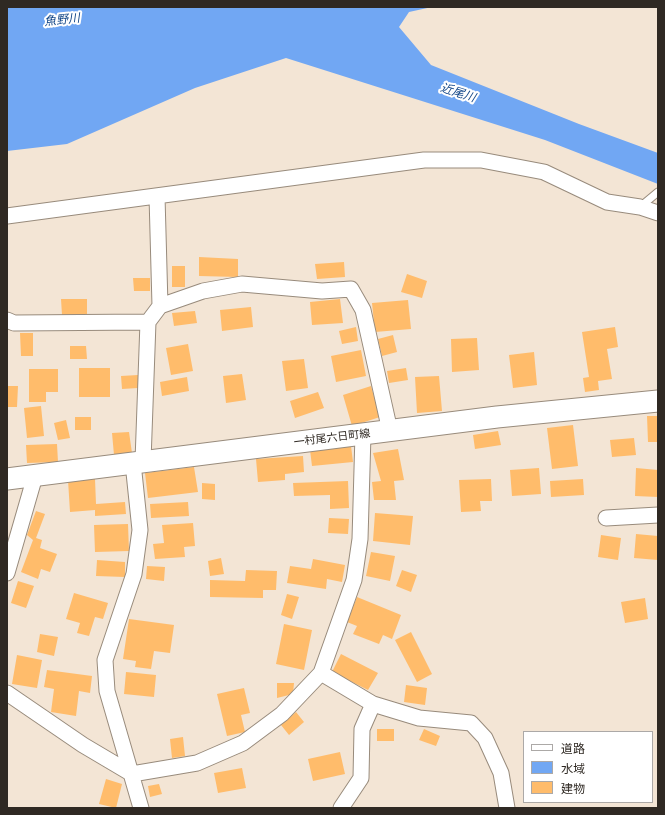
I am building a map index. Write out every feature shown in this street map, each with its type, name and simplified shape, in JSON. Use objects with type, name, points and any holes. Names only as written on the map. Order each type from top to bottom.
[{"type":"main road","name":"一村尾六日町線","points":[[7,479],[497,417],[658,401]]},
{"type":"street","points":[[7,216],[424,160],[481,160],[544,172],[607,202],[640,207],[658,213]]},
{"type":"street","points":[[157,196],[160,306]]},
{"type":"street","points":[[141,808],[107,692],[105,660],[134,574],[140,530],[138,462],[148,322],[160,306],[203,291],[242,284],[322,291],[351,289],[363,310],[390,430]]},
{"type":"street","points":[[7,320],[14,323],[148,322]]},
{"type":"street","points":[[7,693],[83,745],[132,774],[197,762],[243,743],[282,714],[320,673],[354,580],[360,539],[363,434]]},
{"type":"street","points":[[7,573],[35,476]]},
{"type":"street","points":[[606,518],[658,515]]},
{"type":"street","points":[[320,673],[372,704],[419,718],[471,723],[485,738],[501,773],[507,808]]},
{"type":"street","points":[[340,808],[361,778],[362,729],[372,704]]},
{"type":"lane","points":[[640,207],[658,192]]},
{"type":"water","points":[[7,7],[432,7],[409,12],[399,27],[431,65],[579,124],[658,153],[658,184],[545,140],[286,58],[195,88],[67,144],[7,151]]},
{"type":"building","points":[[199,257],[238,259],[238,277],[199,276]]},
{"type":"building","points":[[344,262],[345,277],[317,279],[315,264]]},
{"type":"building","points":[[172,266],[185,266],[185,287],[172,287]]},
{"type":"building","points":[[407,274],[427,281],[422,298],[401,292]]},
{"type":"building","points":[[133,278],[150,278],[150,291],[134,291]]},
{"type":"building","points":[[61,299],[87,299],[87,315],[62,315]]},
{"type":"building","points":[[340,299],[343,323],[312,325],[310,302]]},
{"type":"building","points":[[408,300],[411,329],[375,332],[372,303]]},
{"type":"building","points":[[251,307],[253,327],[222,331],[220,310]]},
{"type":"building","points":[[195,311],[197,323],[174,326],[172,313]]},
{"type":"building","points":[[356,327],[358,341],[342,344],[339,331]]},
{"type":"building","points":[[615,327],[618,347],[607,349],[612,379],[598,381],[599,390],[585,392],[583,378],[589,377],[582,332]]},
{"type":"building","points":[[20,333],[33,333],[33,356],[21,356]]},
{"type":"building","points":[[393,335],[397,352],[382,356],[378,339]]},
{"type":"building","points":[[477,338],[479,370],[452,372],[451,339]]},
{"type":"building","points":[[188,344],[193,371],[171,375],[166,348]]},
{"type":"building","points":[[70,346],[86,346],[87,359],[70,359]]},
{"type":"building","points":[[361,350],[366,376],[336,382],[331,356]]},
{"type":"building","points":[[534,352],[537,385],[513,388],[509,355]]},
{"type":"building","points":[[304,359],[308,388],[286,391],[282,361]]},
{"type":"building","points":[[79,368],[110,368],[110,397],[79,397]]},
{"type":"building","points":[[406,368],[408,380],[389,383],[387,371]]},
{"type":"building","points":[[29,369],[58,369],[58,392],[46,392],[46,402],[29,402]]},
{"type":"building","points":[[242,374],[246,400],[226,403],[223,376]]},
{"type":"building","points":[[138,375],[138,388],[122,389],[121,376]]},
{"type":"building","points":[[439,376],[442,411],[417,413],[415,377]]},
{"type":"building","points":[[187,377],[189,391],[162,396],[160,382]]},
{"type":"building","points":[[7,386],[18,386],[17,407],[7,407]]},
{"type":"building","points":[[371,386],[380,417],[352,426],[343,395]]},
{"type":"building","points":[[318,392],[324,408],[295,418],[290,401]]},
{"type":"building","points":[[41,406],[44,436],[27,438],[24,408]]},
{"type":"building","points":[[647,416],[658,416],[658,442],[648,442]]},
{"type":"building","points":[[75,417],[91,417],[91,430],[75,430]]},
{"type":"building","points":[[66,420],[70,438],[58,440],[54,423]]},
{"type":"building","points":[[573,425],[578,466],[552,469],[547,428]]},
{"type":"building","points":[[498,431],[501,445],[475,449],[473,435]]},
{"type":"building","points":[[129,432],[132,453],[114,455],[112,433]]},
{"type":"building","points":[[634,438],[636,455],[612,457],[610,440]]},
{"type":"building","points":[[57,444],[58,462],[27,463],[26,445]]},
{"type":"building","points":[[351,446],[353,462],[312,466],[310,450]]},
{"type":"building","points":[[398,449],[404,480],[394,481],[396,500],[374,500],[372,482],[381,481],[373,453]]},
{"type":"building","points":[[303,456],[304,472],[285,474],[285,480],[258,482],[256,459]]},
{"type":"building","points":[[194,467],[198,492],[148,498],[145,473]]},
{"type":"building","points":[[539,468],[541,494],[512,496],[510,470]]},
{"type":"building","points":[[636,468],[658,470],[658,497],[635,496]]},
{"type":"building","points":[[95,479],[96,504],[125,502],[126,514],[95,516],[95,510],[70,512],[68,480]]},
{"type":"building","points":[[491,479],[492,501],[480,501],[481,511],[461,512],[459,480]]},
{"type":"building","points":[[583,479],[584,495],[551,497],[550,481]]},
{"type":"building","points":[[348,481],[349,508],[330,509],[330,495],[294,496],[293,483]]},
{"type":"building","points":[[202,483],[215,484],[215,500],[202,499]]},
{"type":"building","points":[[188,502],[189,516],[151,518],[150,504]]},
{"type":"building","points":[[36,511],[45,514],[36,538],[42,540],[40,548],[57,554],[50,572],[41,569],[38,579],[21,572],[33,540],[27,535]]},
{"type":"building","points":[[375,513],[413,516],[410,545],[373,541]]},
{"type":"building","points":[[329,518],[349,519],[348,534],[328,533]]},
{"type":"building","points":[[193,523],[195,546],[184,547],[185,557],[155,559],[153,544],[164,543],[162,525]]},
{"type":"building","points":[[128,524],[129,551],[95,552],[94,525]]},
{"type":"building","points":[[636,534],[658,536],[658,560],[634,558]]},
{"type":"building","points":[[601,535],[621,538],[618,560],[598,557]]},
{"type":"building","points":[[371,552],[395,556],[390,581],[366,576]]},
{"type":"building","points":[[221,558],[224,574],[210,576],[208,561]]},
{"type":"building","points":[[313,559],[345,565],[342,582],[327,579],[326,589],[287,583],[290,566],[311,569]]},
{"type":"building","points":[[97,560],[125,562],[125,577],[96,576]]},
{"type":"building","points":[[147,566],[165,567],[164,581],[146,579]]},
{"type":"building","points":[[246,570],[277,571],[276,590],[263,590],[263,598],[210,597],[210,580],[245,581]]},
{"type":"building","points":[[402,570],[417,575],[411,592],[396,586]]},
{"type":"building","points":[[18,581],[34,586],[26,608],[11,603]]},
{"type":"building","points":[[74,593],[108,603],[103,619],[95,617],[89,636],[77,633],[80,623],[66,619]]},
{"type":"building","points":[[287,594],[299,597],[292,619],[281,615]]},
{"type":"building","points":[[357,597],[401,615],[392,639],[383,635],[379,644],[353,634],[357,626],[347,622]]},
{"type":"building","points":[[645,598],[648,619],[625,623],[621,602]]},
{"type":"building","points":[[129,619],[174,625],[170,653],[154,651],[151,669],[135,667],[136,661],[123,659]]},
{"type":"building","points":[[284,624],[312,630],[304,670],[276,664]]},
{"type":"building","points":[[411,632],[432,674],[417,682],[395,640]]},
{"type":"building","points":[[40,634],[58,637],[54,656],[37,652]]},
{"type":"building","points":[[341,654],[378,673],[368,690],[332,672]]},
{"type":"building","points":[[17,655],[42,660],[37,688],[12,684]]},
{"type":"building","points":[[47,670],[92,676],[90,693],[79,691],[76,716],[51,712],[54,689],[44,687]]},
{"type":"building","points":[[126,672],[156,675],[154,697],[124,694]]},
{"type":"building","points":[[277,683],[294,683],[293,694],[277,698]]},
{"type":"building","points":[[406,685],[427,688],[425,705],[404,702]]},
{"type":"building","points":[[244,688],[250,713],[241,715],[245,732],[227,736],[217,694]]},
{"type":"building","points":[[296,712],[304,722],[289,735],[281,725]]},
{"type":"building","points":[[377,729],[394,729],[394,741],[377,741]]},
{"type":"building","points":[[424,729],[440,736],[436,746],[419,740]]},
{"type":"building","points":[[183,737],[185,756],[172,758],[170,739]]},
{"type":"building","points":[[340,752],[345,774],[313,781],[308,759]]},
{"type":"building","points":[[242,768],[246,788],[218,793],[214,773]]},
{"type":"building","points":[[106,779],[122,784],[116,808],[99,804]]},
{"type":"building","points":[[159,784],[162,794],[150,797],[148,786]]},
{"type":"water label","name":"魚野川","points":[[62,20]]},
{"type":"water label","name":"近尾川","points":[[458,93]]}]
